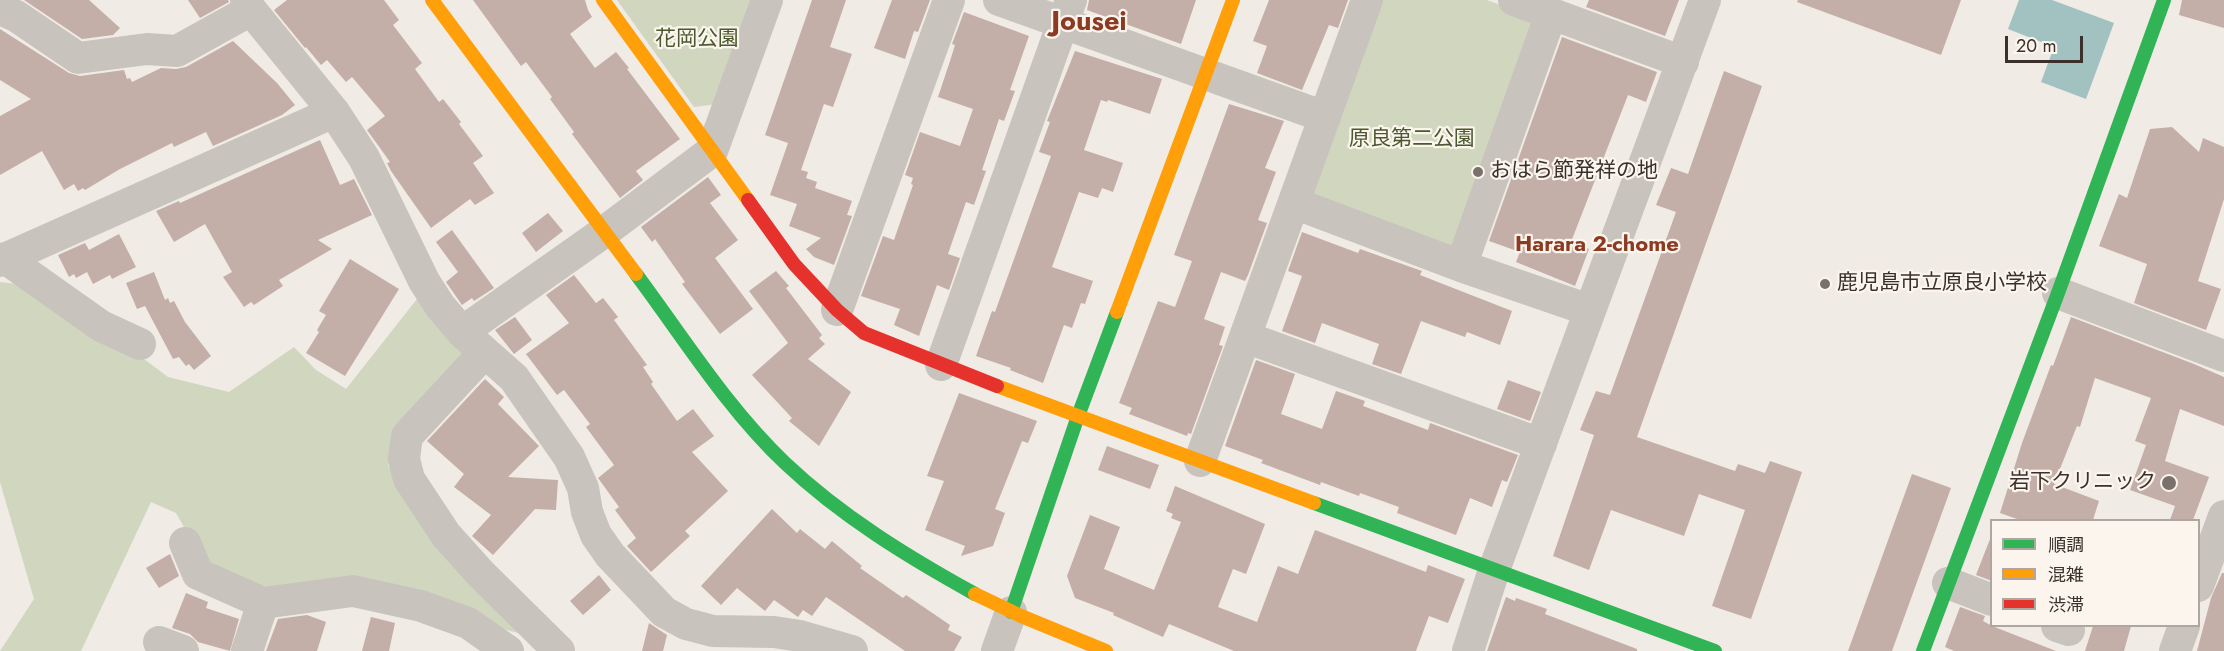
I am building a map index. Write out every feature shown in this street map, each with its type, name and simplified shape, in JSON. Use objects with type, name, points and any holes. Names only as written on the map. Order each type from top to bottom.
[{"type":"street","points":[[432,0],[734,406],[790,468],[874,533],[941,576],[1011,612],[1106,651]]},
{"type":"street","points":[[603,0],[794,264],[837,310],[864,333],[940,365],[1715,651]]},
{"type":"street","points":[[559,651],[481,574],[446,535],[409,479],[404,459],[407,436],[473,343],[604,232],[712,151],[767,0]]},
{"type":"street","points":[[837,310],[949,0]]},
{"type":"street","points":[[999,0],[1067,11],[1205,75],[1325,117]]},
{"type":"street","points":[[997,651],[1078,416],[1233,0]]},
{"type":"street","points":[[1200,461],[1367,0]]},
{"type":"street","points":[[1514,0],[1683,62]]},
{"type":"street","points":[[1468,651],[1494,570],[1705,0]]},
{"type":"street","points":[[1923,651],[2058,293],[2164,0]]},
{"type":"street","points":[[0,9],[16,16],[78,58],[147,49],[177,51],[248,5],[334,112],[364,158],[424,281],[440,306],[473,343],[514,378],[569,457],[583,488],[587,512],[596,535],[664,612],[686,624],[713,630],[774,632],[800,636],[852,651]]},
{"type":"street","points":[[940,365],[1067,11]]},
{"type":"street","points":[[1461,266],[1551,14]]},
{"type":"street","points":[[3,260],[334,112]]},
{"type":"street","points":[[1294,203],[1461,266],[1589,310]]},
{"type":"street","points":[[3,260],[101,326],[140,344]]},
{"type":"street","points":[[2058,293],[2224,356]]},
{"type":"street","points":[[1245,337],[1541,444]]},
{"type":"street","points":[[2200,583],[2224,516]]},
{"type":"street","points":[[185,543],[198,574],[263,603],[353,591],[421,606],[468,623],[508,651]]},
{"type":"street","points":[[1948,583],[1990,599]]},
{"type":"street","points":[[247,651],[263,603]]},
{"type":"street","points":[[2175,651],[2184,627]]},
{"type":"green space","name":"花岡公園","points":[[617,0],[754,0],[717,104],[694,107]]},
{"type":"green space","name":"原良第二公園","points":[[1377,0],[1487,0],[1530,16],[1539,28],[1462,242],[1449,251],[1307,191]]},
{"type":"green space","points":[[0,282],[18,284],[55,310],[144,359],[168,377],[229,392],[294,347],[316,370],[346,389],[417,299],[472,354],[403,433],[388,465],[431,539],[530,636],[487,625],[406,594],[262,597],[207,568],[176,513],[151,502],[81,651],[0,651],[34,599],[0,482]]},
{"type":"water","points":[[2019,0],[2052,0],[2114,23],[2086,99],[2041,82],[2054,47],[2008,29]]},
{"type":"building","points":[[24,0],[89,0],[120,28],[113,35],[82,39]]},
{"type":"building","points":[[188,0],[228,0],[229,2],[200,18]]},
{"type":"building","points":[[287,0],[384,0],[399,20],[393,25],[422,63],[415,69],[439,102],[443,99],[461,122],[459,124],[483,156],[473,163],[494,193],[475,205],[470,199],[431,228],[391,171],[387,163],[390,162],[367,130],[385,116],[352,77],[346,82],[327,60],[321,65],[305,48],[274,10]]},
{"type":"building","points":[[473,0],[585,0],[592,17],[570,34],[595,68],[616,52],[680,139],[636,171],[643,180],[620,198],[572,134],[574,132],[550,99],[552,97],[526,62],[521,66]]},
{"type":"building","points":[[812,0],[846,0],[830,47],[852,54],[833,107],[824,104],[801,170],[808,172],[806,178],[817,182],[815,188],[852,201],[847,215],[852,216],[834,265],[814,257],[806,249],[821,238],[789,226],[797,204],[770,195],[788,143],[765,135]]},
{"type":"building","points":[[892,0],[930,0],[918,32],[914,31],[905,59],[874,48]]},
{"type":"building","points":[[1089,0],[1196,0],[1181,44],[1087,10]]},
{"type":"building","points":[[1269,0],[1348,0],[1338,28],[1329,25],[1302,90],[1257,73],[1267,46],[1253,41]]},
{"type":"building","points":[[1589,0],[1679,0],[1665,36],[1586,7]]},
{"type":"building","points":[[1798,0],[1961,0],[1941,55],[1797,2]]},
{"type":"building","points":[[2182,0],[2224,0],[2224,28],[2179,15]]},
{"type":"building","points":[[964,12],[1029,36],[1010,90],[1015,91],[1004,121],[999,119],[982,170],[986,171],[974,205],[966,202],[948,254],[960,258],[949,290],[937,285],[919,336],[894,325],[900,309],[861,296],[883,236],[894,240],[913,185],[911,184],[913,178],[905,175],[920,132],[960,146],[973,109],[938,97],[955,45],[952,44]]},
{"type":"building","points":[[0,29],[69,73],[80,76],[124,70],[127,79],[130,78],[132,82],[161,68],[186,67],[233,41],[277,83],[295,105],[282,115],[213,146],[206,132],[174,147],[172,143],[120,169],[85,190],[83,188],[78,191],[74,184],[64,190],[42,151],[0,175],[0,116],[31,99],[0,80]]},
{"type":"building","points":[[1562,37],[1657,72],[1646,102],[1628,95],[1571,242],[1589,249],[1575,286],[1516,262],[1520,252],[1489,241]]},
{"type":"building","points":[[1075,51],[1162,79],[1150,114],[1108,100],[1107,102],[1101,100],[1084,150],[1123,163],[1113,192],[1102,188],[1098,198],[1079,192],[1052,267],[1093,281],[1085,304],[1081,303],[1072,328],[1064,325],[1043,383],[1010,370],[1011,368],[976,356],[992,311],[995,312],[1051,156],[1039,152],[1050,122],[1047,121]]},
{"type":"building","points":[[1724,71],[1762,86],[1637,437],[1735,471],[1738,464],[1765,473],[1770,461],[1802,472],[1751,619],[1712,606],[1745,510],[1699,494],[1684,536],[1611,510],[1589,570],[1553,556],[1594,435],[1580,430],[1596,391],[1610,395],[1676,212],[1656,205],[1671,168],[1688,174]]},
{"type":"building","points":[[1229,104],[1284,121],[1265,168],[1276,172],[1258,220],[1267,223],[1248,275],[1245,281],[1221,272],[1204,319],[1225,327],[1219,345],[1223,346],[1191,434],[1188,433],[1187,436],[1129,414],[1132,408],[1119,403],[1158,301],[1175,307],[1192,261],[1174,255]]},
{"type":"building","points":[[2172,127],[2199,152],[2203,138],[2224,147],[2224,199],[2198,281],[2221,289],[2206,330],[2134,303],[2147,264],[2099,246],[2119,194],[2127,198],[2150,129]]},
{"type":"building","points":[[320,140],[340,185],[354,179],[372,215],[318,240],[332,249],[279,280],[283,286],[254,305],[251,302],[244,307],[223,277],[232,272],[205,224],[174,242],[156,211],[179,201],[180,203]]},
{"type":"building","points":[[708,177],[721,195],[710,203],[738,240],[715,258],[753,309],[720,334],[682,284],[685,282],[655,239],[652,242],[641,227]]},
{"type":"building","points":[[548,213],[563,231],[536,252],[522,233]]},
{"type":"building","points":[[452,230],[494,288],[474,301],[472,298],[462,305],[446,282],[458,272],[436,242]]},
{"type":"building","points":[[1302,232],[1358,253],[1360,249],[1422,271],[1420,275],[1512,311],[1500,345],[1467,332],[1465,337],[1421,321],[1401,374],[1372,364],[1379,344],[1322,323],[1315,343],[1282,331],[1302,276],[1288,271]]},
{"type":"building","points":[[119,234],[136,267],[112,279],[110,275],[93,284],[87,272],[76,278],[74,274],[69,277],[58,255],[85,243],[89,250]]},
{"type":"building","points":[[350,259],[399,289],[345,376],[306,353],[326,315],[319,311]]},
{"type":"building","points":[[776,271],[789,286],[786,288],[822,335],[819,338],[825,344],[808,359],[851,392],[819,446],[789,421],[792,418],[752,375],[788,343],[749,291]]},
{"type":"building","points":[[154,272],[165,300],[168,298],[170,303],[174,301],[185,322],[211,356],[194,370],[189,364],[186,366],[179,357],[173,359],[145,306],[137,309],[126,283]]},
{"type":"building","points":[[574,275],[596,303],[603,298],[618,317],[614,320],[647,365],[643,367],[653,382],[651,384],[677,421],[693,409],[714,436],[692,452],[728,491],[685,531],[690,536],[651,572],[627,546],[636,538],[615,510],[619,507],[598,478],[614,465],[586,427],[590,424],[564,390],[557,395],[526,354],[569,323],[546,295]]},
{"type":"building","points":[[515,317],[532,340],[514,354],[495,330]]},
{"type":"building","points":[[2071,317],[2224,377],[2224,426],[2180,409],[2165,461],[2209,477],[2193,519],[2170,519],[2175,506],[2130,490],[2146,445],[2135,441],[2151,398],[2095,378],[2080,427],[2077,426],[2054,484],[2099,501],[2093,519],[2017,519],[2000,513],[2022,443],[2051,365],[2053,366]]},
{"type":"building","points":[[1256,360],[1295,374],[1281,414],[1322,429],[1336,391],[1365,401],[1363,406],[1428,430],[1430,423],[1518,455],[1507,482],[1502,480],[1492,507],[1470,498],[1456,535],[1397,513],[1399,507],[1321,482],[1320,485],[1261,463],[1263,460],[1225,446]]},
{"type":"building","points":[[485,379],[504,397],[498,404],[539,446],[508,477],[558,480],[556,510],[535,509],[493,555],[472,536],[491,515],[454,487],[464,474],[427,441]]},
{"type":"building","points":[[1508,380],[1541,392],[1530,421],[1497,409]]},
{"type":"building","points":[[959,393],[1037,421],[1028,443],[1022,441],[995,509],[1005,513],[993,546],[961,556],[965,546],[925,530],[944,481],[927,476]]},
{"type":"building","points":[[1107,446],[1159,465],[1150,489],[1098,470]]},
{"type":"building","points":[[1912,474],[1951,488],[1892,651],[1848,651]]},
{"type":"building","points":[[1175,486],[1265,524],[1246,574],[1233,569],[1218,607],[1257,622],[1278,566],[1298,574],[1315,530],[1426,572],[1428,565],[1465,579],[1448,623],[1429,616],[1416,651],[1234,651],[1169,624],[1163,637],[1113,615],[1114,613],[1075,598],[1067,576],[1090,515],[1120,527],[1104,569],[1154,590],[1181,522],[1171,518],[1173,514],[1166,511]]},
{"type":"building","points":[[772,509],[797,533],[800,529],[825,549],[832,541],[862,566],[860,568],[903,598],[906,595],[950,625],[948,630],[962,637],[954,651],[905,651],[826,597],[812,616],[803,610],[798,617],[774,600],[765,611],[737,588],[721,605],[701,586]]},
{"type":"building","points":[[1990,539],[1990,580],[1976,575]]},
{"type":"building","points":[[170,554],[179,576],[159,588],[146,568]]},
{"type":"building","points":[[2224,573],[2224,651],[2197,651],[2211,598]]},
{"type":"building","points":[[599,575],[611,590],[583,615],[570,601]]},
{"type":"building","points":[[186,593],[208,602],[206,608],[239,619],[230,651],[198,642],[190,634],[172,628]]},
{"type":"building","points":[[1506,597],[1515,601],[1516,598],[1547,609],[1545,614],[1637,649],[1637,651],[1487,651]]},
{"type":"building","points":[[1960,607],[1985,616],[1983,621],[1990,627],[2056,651],[1954,651],[1945,647]]},
{"type":"building","points":[[307,615],[326,622],[317,651],[266,651],[278,619]]},
{"type":"building","points":[[371,617],[395,623],[389,651],[362,651]]},
{"type":"building","points":[[649,623],[667,635],[663,651],[642,651]]},
{"type":"building","points":[[2093,627],[2131,627],[2124,651],[2085,651]]},
{"type":"traffic: fast","points":[[1923,651],[2058,293],[2164,0]]},
{"type":"traffic: fast","points":[[636,274],[706,372],[744,419],[785,463],[852,518],[975,594]]},
{"type":"traffic: fast","points":[[1011,612],[1078,416],[1117,312]]},
{"type":"traffic: fast","points":[[1314,503],[1715,651]]},
{"type":"traffic: slow","points":[[432,0],[636,274]]},
{"type":"traffic: slow","points":[[603,0],[748,200]]},
{"type":"traffic: slow","points":[[1117,312],[1233,0]]},
{"type":"traffic: slow","points":[[997,386],[1314,503]]},
{"type":"traffic: slow","points":[[975,594],[1021,616],[1106,651]]},
{"type":"traffic: jam","points":[[748,200],[794,264],[837,310],[864,333],[997,386]]},
{"type":"place","name":"おはら節発祥の地","points":[[1478,172]]},
{"type":"place","name":"鹿児島市立原良小学校","points":[[1825,284]]},
{"type":"place","name":"岩下クリニック","points":[[2169,483]]},
{"type":"district","name":"Jousei","points":[[1089,23]]},
{"type":"district","name":"Harara 2-chome","points":[[1597,246]]}]
